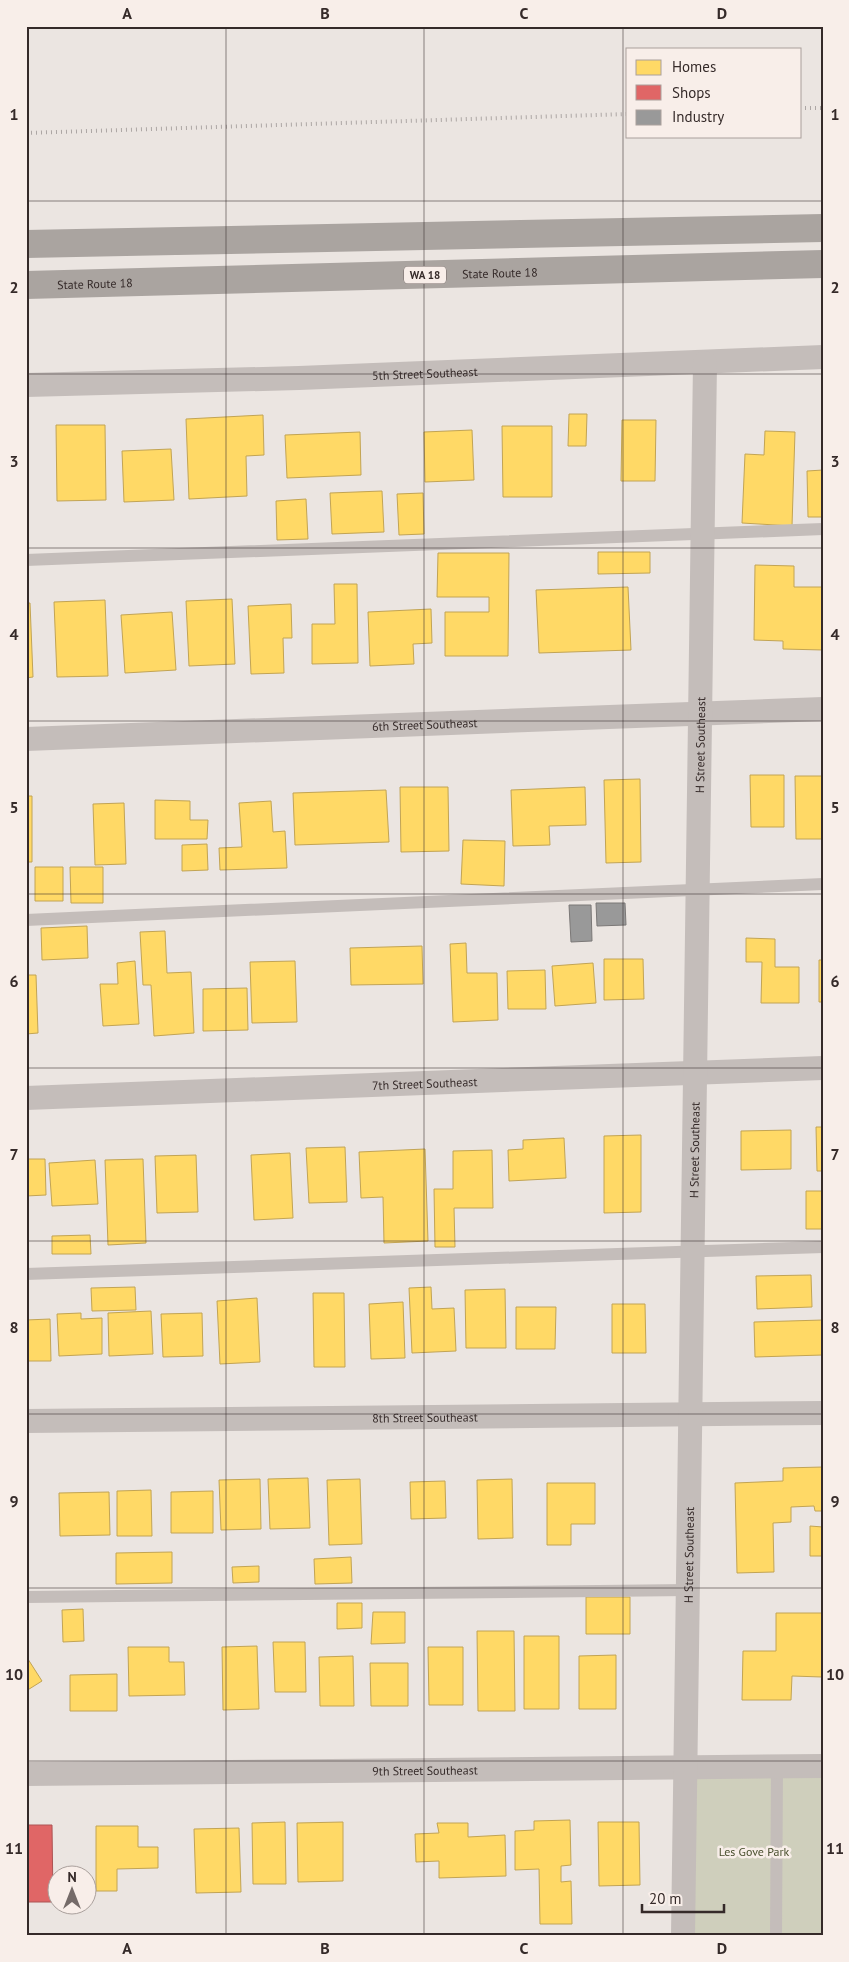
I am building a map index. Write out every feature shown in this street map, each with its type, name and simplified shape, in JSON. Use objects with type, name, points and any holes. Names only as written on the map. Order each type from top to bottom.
[{"type":"highway","points":[[26,244],[823,228]]},
{"type":"highway","name":"State Route 18","points":[[26,285],[823,264]]},
{"type":"street","name":"5th Street Southeast","points":[[26,385],[299,378],[823,358]]},
{"type":"street","name":"H Street Southeast","points":[[683,1936],[705,363]]},
{"type":"street","name":"6th Street Southeast","points":[[26,739],[823,709]]},
{"type":"street","name":"7th Street Southeast","points":[[26,1098],[823,1068]]},
{"type":"street","name":"8th Street Southeast","points":[[26,1421],[823,1413]]},
{"type":"street","name":"9th Street Southeast","points":[[26,1774],[823,1766]]},
{"type":"lane","points":[[26,560],[823,529]]},
{"type":"lane","points":[[26,920],[698,888],[823,884]]},
{"type":"lane","points":[[26,1274],[823,1247]]},
{"type":"lane","points":[[26,1597],[689,1590]]},
{"type":"lane","points":[[776,1936],[777,1767]]},
{"type":"green space","name":"Les Gove Park","points":[[686,1767],[823,1767],[823,1936],[684,1936]]},
{"type":"building: Homes","points":[[569,414],[587,414],[586,446],[568,446]]},
{"type":"building: Homes","points":[[263,415],[264,455],[246,456],[247,496],[189,499],[186,419]]},
{"type":"building: Homes","points":[[622,420],[656,420],[655,481],[621,481]]},
{"type":"building: Homes","points":[[56,425],[105,425],[106,500],[57,501]]},
{"type":"building: Homes","points":[[502,426],[552,426],[552,497],[503,497]]},
{"type":"building: Homes","points":[[472,430],[474,480],[425,482],[424,432]]},
{"type":"building: Homes","points":[[765,431],[795,432],[792,526],[742,523],[745,454],[764,455]]},
{"type":"building: Homes","points":[[360,432],[361,475],[287,478],[285,435]]},
{"type":"building: Homes","points":[[171,449],[174,500],[124,502],[122,451]]},
{"type":"building: Homes","points":[[823,470],[823,517],[808,517],[807,471]]},
{"type":"building: Homes","points":[[382,491],[384,532],[332,534],[330,493]]},
{"type":"building: Homes","points":[[423,493],[424,534],[399,535],[397,494]]},
{"type":"building: Homes","points":[[306,499],[308,539],[277,540],[276,501]]},
{"type":"building: Homes","points":[[598,552],[650,552],[650,573],[598,574]]},
{"type":"building: Homes","points":[[438,553],[509,553],[508,656],[445,656],[445,612],[489,612],[489,597],[437,597]]},
{"type":"building: Homes","points":[[755,565],[794,566],[794,587],[823,587],[823,650],[783,649],[783,641],[754,640]]},
{"type":"building: Homes","points":[[334,584],[357,584],[358,663],[312,664],[312,624],[335,624]]},
{"type":"building: Homes","points":[[628,587],[631,650],[539,653],[536,590]]},
{"type":"building: Homes","points":[[232,599],[235,664],[189,666],[186,601]]},
{"type":"building: Homes","points":[[105,600],[108,676],[57,677],[54,602]]},
{"type":"building: Homes","points":[[26,603],[30,603],[33,677],[26,678]]},
{"type":"building: Homes","points":[[291,604],[292,638],[283,638],[284,673],[251,674],[248,606]]},
{"type":"building: Homes","points":[[431,609],[432,643],[413,644],[414,664],[370,666],[368,612]]},
{"type":"building: Homes","points":[[172,612],[176,670],[125,673],[121,615]]},
{"type":"building: Homes","points":[[750,775],[784,775],[784,827],[751,827]]},
{"type":"building: Homes","points":[[795,776],[823,776],[823,839],[796,839]]},
{"type":"building: Homes","points":[[640,779],[641,862],[606,863],[604,780]]},
{"type":"building: Homes","points":[[400,787],[448,787],[449,851],[401,852]]},
{"type":"building: Homes","points":[[585,787],[586,825],[549,826],[550,845],[513,846],[511,790]]},
{"type":"building: Homes","points":[[386,790],[389,842],[295,845],[293,793]]},
{"type":"building: Homes","points":[[26,796],[32,796],[32,862],[26,862]]},
{"type":"building: Homes","points":[[155,800],[190,801],[190,820],[208,820],[207,839],[155,839]]},
{"type":"building: Homes","points":[[271,801],[273,832],[285,831],[287,868],[220,870],[219,848],[242,847],[239,803]]},
{"type":"building: Homes","points":[[124,803],[126,864],[95,865],[93,804]]},
{"type":"building: Homes","points":[[463,840],[505,841],[504,886],[461,884]]},
{"type":"building: Homes","points":[[207,844],[208,870],[182,871],[182,845]]},
{"type":"building: Homes","points":[[35,867],[63,867],[63,901],[35,901]]},
{"type":"building: Homes","points":[[70,867],[103,867],[103,903],[71,903]]},
{"type":"building: Homes","points":[[87,926],[88,958],[42,960],[41,928]]},
{"type":"building: Homes","points":[[165,931],[167,973],[191,972],[194,1033],[154,1036],[151,985],[143,985],[140,932]]},
{"type":"building: Homes","points":[[746,938],[775,939],[775,967],[799,967],[799,1003],[761,1003],[762,962],[746,962]]},
{"type":"building: Homes","points":[[466,943],[467,973],[497,973],[498,1020],[453,1022],[450,944]]},
{"type":"building: Homes","points":[[422,946],[423,984],[351,985],[350,948]]},
{"type":"building: Homes","points":[[604,959],[643,959],[644,999],[604,1000]]},
{"type":"building: Homes","points":[[819,960],[823,960],[823,1002],[819,1002]]},
{"type":"building: Homes","points":[[135,961],[139,1024],[103,1026],[100,984],[118,984],[117,963]]},
{"type":"building: Homes","points":[[295,961],[297,1022],[252,1023],[250,962]]},
{"type":"building: Homes","points":[[593,963],[596,1003],[555,1006],[552,966]]},
{"type":"building: Homes","points":[[545,970],[546,1009],[508,1009],[507,971]]},
{"type":"building: Homes","points":[[26,975],[36,975],[38,1033],[26,1034]]},
{"type":"building: Homes","points":[[247,988],[248,1030],[203,1031],[203,989]]},
{"type":"building: Homes","points":[[816,1127],[823,1127],[823,1171],[817,1171]]},
{"type":"building: Homes","points":[[791,1130],[791,1169],[741,1170],[741,1131]]},
{"type":"building: Homes","points":[[641,1135],[641,1212],[604,1213],[604,1136]]},
{"type":"building: Homes","points":[[564,1138],[566,1178],[509,1181],[508,1150],[523,1149],[523,1140]]},
{"type":"building: Homes","points":[[345,1147],[347,1202],[309,1203],[306,1148]]},
{"type":"building: Homes","points":[[425,1149],[428,1241],[384,1243],[383,1197],[361,1198],[359,1152]]},
{"type":"building: Homes","points":[[492,1150],[493,1208],[454,1208],[455,1247],[435,1247],[434,1189],[453,1189],[453,1151]]},
{"type":"building: Homes","points":[[290,1153],[293,1218],[254,1220],[251,1155]]},
{"type":"building: Homes","points":[[196,1155],[198,1212],[157,1213],[155,1156]]},
{"type":"building: Homes","points":[[26,1159],[45,1159],[46,1195],[26,1196]]},
{"type":"building: Homes","points":[[143,1159],[146,1243],[108,1245],[105,1160]]},
{"type":"building: Homes","points":[[95,1160],[98,1204],[52,1206],[49,1163]]},
{"type":"building: Homes","points":[[806,1191],[823,1191],[823,1229],[806,1229]]},
{"type":"building: Homes","points":[[90,1235],[91,1254],[52,1254],[52,1236]]},
{"type":"building: Homes","points":[[811,1275],[812,1307],[757,1309],[756,1276]]},
{"type":"building: Homes","points":[[135,1287],[136,1310],[92,1311],[91,1288]]},
{"type":"building: Homes","points":[[431,1287],[432,1309],[454,1308],[456,1351],[412,1353],[409,1288]]},
{"type":"building: Homes","points":[[505,1289],[506,1348],[466,1348],[465,1290]]},
{"type":"building: Homes","points":[[313,1293],[344,1293],[345,1367],[314,1367]]},
{"type":"building: Homes","points":[[257,1298],[260,1362],[220,1364],[217,1301]]},
{"type":"building: Homes","points":[[403,1302],[405,1358],[371,1359],[369,1304]]},
{"type":"building: Homes","points":[[612,1304],[645,1304],[646,1353],[612,1353]]},
{"type":"building: Homes","points":[[516,1307],[556,1307],[555,1349],[516,1349]]},
{"type":"building: Homes","points":[[151,1311],[153,1354],[109,1356],[108,1313]]},
{"type":"building: Homes","points":[[81,1313],[81,1319],[102,1318],[102,1354],[59,1356],[57,1314]]},
{"type":"building: Homes","points":[[202,1313],[203,1356],[163,1357],[161,1314]]},
{"type":"building: Homes","points":[[50,1319],[51,1361],[26,1361],[26,1320]]},
{"type":"building: Homes","points":[[823,1320],[823,1355],[755,1357],[754,1322]]},
{"type":"building: Homes","points":[[823,1467],[823,1511],[815,1511],[814,1506],[791,1507],[791,1522],[773,1523],[774,1572],[737,1573],[735,1483],[783,1481],[783,1468]]},
{"type":"building: Homes","points":[[308,1478],[310,1528],[270,1529],[268,1479]]},
{"type":"building: Homes","points":[[260,1479],[261,1529],[221,1530],[219,1480]]},
{"type":"building: Homes","points":[[360,1479],[362,1544],[329,1545],[327,1480]]},
{"type":"building: Homes","points":[[512,1479],[513,1538],[478,1539],[477,1480]]},
{"type":"building: Homes","points":[[445,1481],[446,1518],[411,1519],[410,1482]]},
{"type":"building: Homes","points":[[547,1483],[595,1483],[595,1524],[571,1524],[571,1545],[547,1545]]},
{"type":"building: Homes","points":[[151,1490],[152,1536],[117,1536],[117,1491]]},
{"type":"building: Homes","points":[[213,1491],[213,1533],[171,1533],[171,1492]]},
{"type":"building: Homes","points":[[109,1492],[110,1535],[60,1536],[59,1493]]},
{"type":"building: Homes","points":[[810,1526],[823,1527],[823,1556],[810,1556]]},
{"type":"building: Homes","points":[[172,1552],[172,1583],[116,1584],[116,1553]]},
{"type":"building: Homes","points":[[351,1557],[352,1583],[315,1584],[314,1559]]},
{"type":"building: Homes","points":[[259,1566],[259,1582],[233,1583],[232,1567]]},
{"type":"building: Homes","points":[[586,1597],[630,1597],[630,1634],[586,1634]]},
{"type":"building: Homes","points":[[337,1603],[362,1603],[362,1628],[337,1629]]},
{"type":"building: Homes","points":[[83,1609],[84,1641],[63,1642],[62,1610]]},
{"type":"building: Homes","points":[[373,1612],[405,1612],[405,1643],[371,1644]]},
{"type":"building: Homes","points":[[776,1613],[823,1613],[822,1677],[792,1676],[791,1700],[742,1700],[743,1651],[776,1651]]},
{"type":"building: Homes","points":[[477,1631],[514,1631],[515,1711],[478,1711]]},
{"type":"building: Homes","points":[[524,1636],[559,1636],[559,1709],[524,1709]]},
{"type":"building: Homes","points":[[273,1642],[305,1642],[306,1692],[275,1692]]},
{"type":"building: Homes","points":[[257,1646],[259,1709],[223,1710],[222,1647]]},
{"type":"building: Homes","points":[[128,1647],[169,1647],[169,1662],[184,1662],[185,1695],[129,1696]]},
{"type":"building: Homes","points":[[428,1647],[463,1647],[463,1705],[429,1705]]},
{"type":"building: Homes","points":[[616,1655],[616,1709],[579,1709],[579,1656]]},
{"type":"building: Homes","points":[[26,1656],[42,1681],[26,1691]]},
{"type":"building: Homes","points":[[353,1656],[354,1706],[320,1706],[319,1657]]},
{"type":"building: Homes","points":[[370,1663],[408,1663],[408,1706],[371,1706]]},
{"type":"building: Homes","points":[[117,1674],[117,1711],[70,1711],[70,1675]]},
{"type":"building: Homes","points":[[570,1820],[571,1865],[561,1866],[561,1882],[571,1881],[572,1924],[540,1924],[539,1869],[515,1870],[515,1831],[534,1830],[534,1821]]},
{"type":"building: Homes","points":[[285,1822],[286,1884],[253,1884],[252,1823]]},
{"type":"building: Homes","points":[[343,1822],[343,1881],[298,1882],[297,1823]]},
{"type":"building: Homes","points":[[598,1822],[639,1822],[640,1885],[599,1886]]},
{"type":"building: Homes","points":[[437,1823],[468,1823],[468,1837],[505,1835],[506,1876],[439,1878],[439,1861],[416,1862],[415,1834],[439,1833]]},
{"type":"building: Homes","points":[[96,1826],[138,1826],[138,1847],[158,1847],[158,1868],[117,1869],[117,1891],[98,1891],[98,1864],[96,1864]]},
{"type":"building: Homes","points":[[239,1828],[241,1892],[196,1893],[194,1829]]},
{"type":"building: Shops","points":[[28,1825],[52,1825],[53,1864],[48,1864],[48,1902],[26,1902]]},
{"type":"building: Industry","points":[[596,903],[625,903],[626,925],[597,926]]},
{"type":"building: Industry","points":[[569,905],[591,905],[592,941],[571,942]]},
{"type":"railway","points":[[802,108],[823,108]]},
{"type":"railway","points":[[26,133],[626,114]]}]
